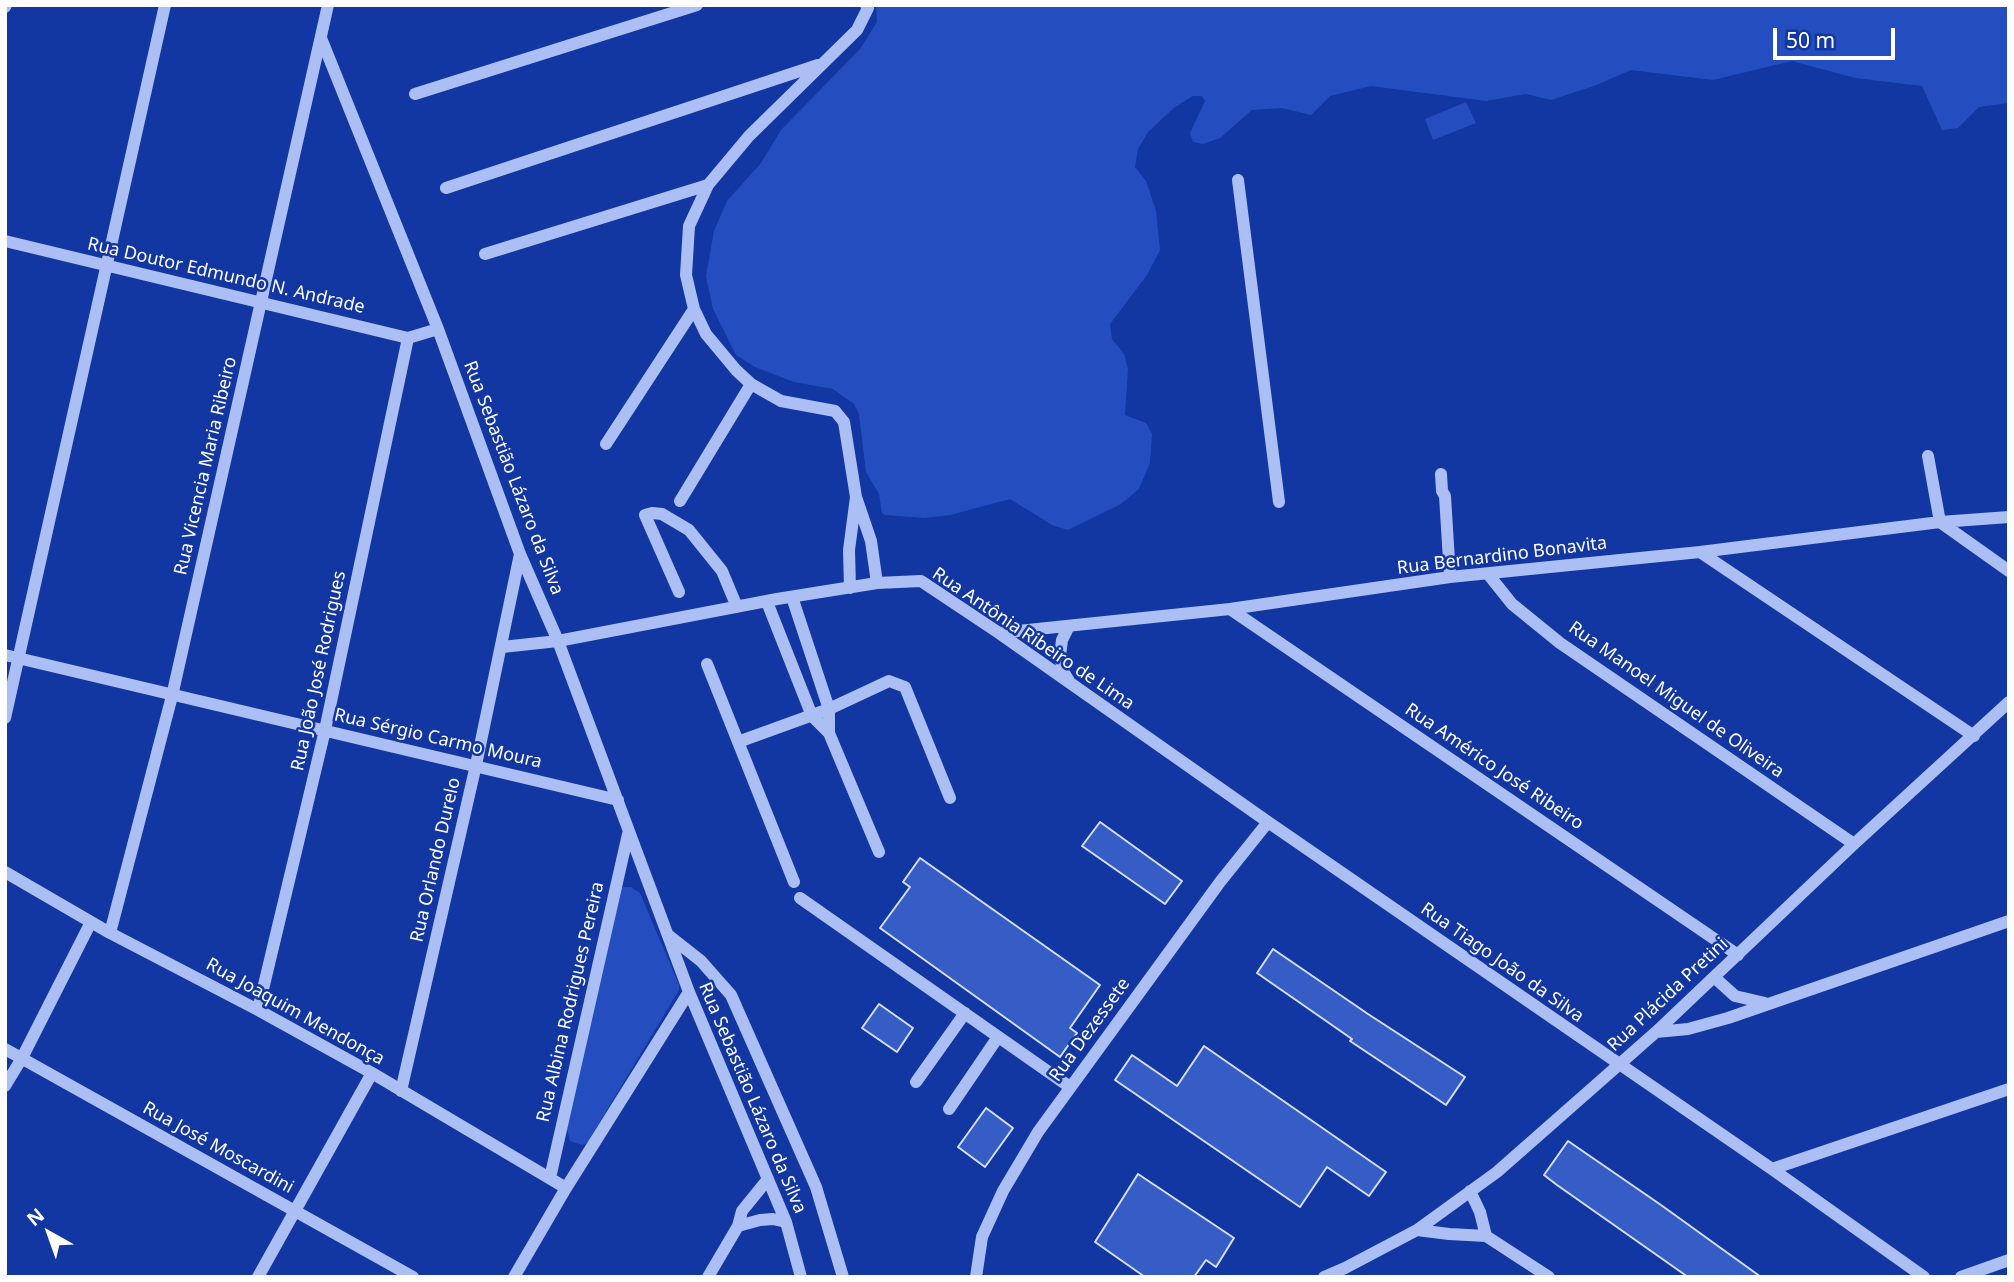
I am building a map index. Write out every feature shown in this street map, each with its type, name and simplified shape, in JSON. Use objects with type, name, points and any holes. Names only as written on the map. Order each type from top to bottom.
[{"type":"street","points":[[5,718],[165,5]]},
{"type":"street","name":"Rua Vicencia Maria Ribeiro","points":[[110,933],[172,695],[328,5]]},
{"type":"street","points":[[415,94],[697,5]]},
{"type":"street","points":[[866,5],[868,8],[857,30],[749,136],[708,185],[689,226],[686,275],[694,309],[706,334],[751,384],[781,401],[835,411],[844,422],[856,497],[871,541],[877,583]]},
{"type":"street","name":"Rua Sebastião Lázaro da Silva","points":[[321,38],[438,329],[520,554],[558,641],[688,992],[786,1222],[802,1277]]},
{"type":"street","points":[[446,188],[822,64]]},
{"type":"street","points":[[1238,180],[1279,502]]},
{"type":"street","points":[[485,254],[708,185]]},
{"type":"street","name":"Rua Doutor Edmundo N. Andrade","points":[[5,241],[408,338]]},
{"type":"street","points":[[606,444],[694,309]]},
{"type":"street","points":[[408,338],[438,329]]},
{"type":"street","name":"Rua João José Rodrigues","points":[[258,1010],[325,730],[408,338]]},
{"type":"street","points":[[680,501],[751,384]]},
{"type":"street","points":[[1928,456],[1940,522],[2009,571]]},
{"type":"street","points":[[1445,474],[1450,491],[1446,496],[1450,578]]},
{"type":"street","points":[[850,588],[849,550],[856,497]]},
{"type":"street","points":[[679,592],[645,515],[662,514],[689,530],[722,571],[737,607]]},
{"type":"street","name":"Rua Bernardino Bonavita","points":[[999,633],[1230,609],[1450,578],[1700,552],[1940,522],[2009,517]]},
{"type":"street","points":[[1700,552],[1973,736]]},
{"type":"street","name":"Rua Orlando Durelo","points":[[401,1091],[476,765],[520,554]]},
{"type":"street","name":"Rua Manoel Miguel de Oliveira","points":[[1488,574],[1512,604],[1560,643],[1854,844]]},
{"type":"street","name":"Rua Antônia Ribeiro de Lima","points":[[502,647],[558,641],[877,583],[921,581],[1268,822]]},
{"type":"street","points":[[792,597],[830,709],[830,733],[879,852]]},
{"type":"street","points":[[767,602],[812,716],[830,733]]},
{"type":"street","name":"Rua Américo José Ribeiro","points":[[1230,609],[1738,954]]},
{"type":"street","points":[[1069,626],[1062,640],[1060,656],[1063,671],[1071,685]]},
{"type":"street","name":"Rua Sérgio Carmo Moura","points":[[5,655],[618,800]]},
{"type":"street","points":[[707,663],[794,882]]},
{"type":"street","points":[[738,743],[830,709],[888,681],[905,687],[950,798]]},
{"type":"street","name":"Rua Plácida Pretini","points":[[1324,1277],[1417,1230],[1497,1172],[1656,1032],[1854,844],[2009,702]]},
{"type":"street","name":"Rua Tiago João da Silva","points":[[1268,822],[1772,1169],[1924,1277]]},
{"type":"street","name":"Rua Dezessete","points":[[976,1277],[982,1237],[1003,1191],[1038,1132],[1220,882],[1268,822]]},
{"type":"street","name":"Rua Albina Rodrigues Pereira","points":[[550,1178],[628,834]]},
{"type":"street","name":"Rua Joaquim Mendonça","points":[[5,872],[110,933],[372,1073],[566,1188]]},
{"type":"street","points":[[800,898],[1070,1087]]},
{"type":"street","points":[[1656,1032],[1688,1029],[1728,1018],[1765,1003],[2009,921]]},
{"type":"street","points":[[5,1086],[91,922]]},
{"type":"street","name":"Rua Sebastião Lázaro da Silva","points":[[666,934],[701,961],[731,995],[816,1187],[843,1277]]},
{"type":"street","points":[[1714,977],[1735,996],[1765,1003]]},
{"type":"street","points":[[514,1277],[688,992]]},
{"type":"street","points":[[916,1082],[965,1013]]},
{"type":"street","points":[[949,1109],[998,1037]]},
{"type":"street","name":"Rua José Moscardini","points":[[5,1049],[413,1277]]},
{"type":"street","points":[[258,1277],[372,1073]]},
{"type":"street","points":[[1772,1169],[2009,1089]]},
{"type":"street","points":[[708,1277],[738,1226],[743,1211],[768,1179]]},
{"type":"street","points":[[1470,1191],[1480,1212],[1486,1236]]},
{"type":"street","points":[[738,1226],[760,1220],[786,1222]]},
{"type":"street","points":[[1417,1230],[1486,1236],[1549,1277]]},
{"type":"street","points":[[1961,1277],[2009,1260]]},
{"type":"shaded area","points":[[876,5],[2009,5],[2009,103],[1979,107],[1958,128],[1942,130],[1922,86],[1855,78],[1792,61],[1713,80],[1631,70],[1551,100],[1526,94],[1486,101],[1371,86],[1330,96],[1311,115],[1282,108],[1252,110],[1220,138],[1203,144],[1193,142],[1190,133],[1205,101],[1202,96],[1193,96],[1175,107],[1148,132],[1138,149],[1135,167],[1146,181],[1156,211],[1160,250],[1147,275],[1110,324],[1112,339],[1124,354],[1128,369],[1125,415],[1146,423],[1152,434],[1150,463],[1139,489],[1121,504],[1068,530],[1052,525],[1010,499],[950,515],[925,518],[885,515],[882,513],[879,494],[866,472],[859,414],[854,404],[833,389],[794,382],[755,367],[736,355],[713,309],[706,276],[714,231],[727,201],[761,163],[781,130],[860,49],[877,22]]},
{"type":"shaded area","points":[[1466,102],[1476,123],[1433,140],[1425,119]]},
{"type":"shaded area","points":[[623,887],[631,887],[640,893],[679,990],[587,1143],[582,1145],[570,1141],[566,1125],[616,893]]},
{"type":"building","points":[[1100,822],[1182,881],[1165,904],[1082,846]]},
{"type":"building","points":[[920,858],[1100,985],[1070,1028],[1077,1033],[1060,1057],[880,928],[910,887],[903,882]]},
{"type":"building","points":[[1273,949],[1465,1077],[1446,1105],[1350,1041],[1352,1039],[1257,973]]},
{"type":"building","points":[[879,1004],[913,1028],[897,1052],[862,1028]]},
{"type":"building","points":[[1204,1046],[1386,1172],[1369,1196],[1327,1167],[1300,1207],[1115,1080],[1132,1055],[1177,1086]]},
{"type":"building","points":[[986,1108],[1013,1128],[985,1167],[958,1147]]},
{"type":"building","points":[[1568,1141],[1761,1277],[1688,1277],[1557,1185],[1544,1175]]},
{"type":"building","points":[[1138,1174],[1234,1238],[1216,1267],[1206,1260],[1194,1277],[1145,1277],[1095,1242]]}]
